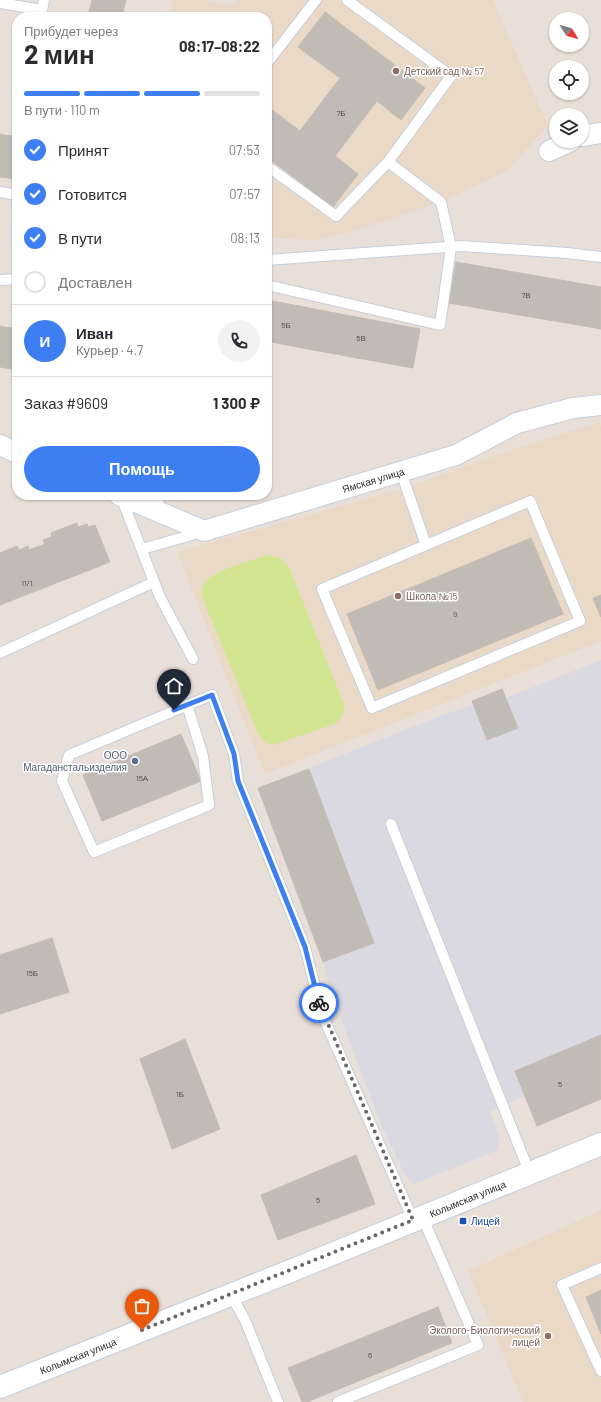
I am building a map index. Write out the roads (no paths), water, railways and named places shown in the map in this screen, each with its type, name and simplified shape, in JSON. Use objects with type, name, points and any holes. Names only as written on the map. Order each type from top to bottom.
[{"type":"street","points":[[589,135],[601,133]]},
{"type":"street","points":[[549,150],[554,148]]},
{"type":"street","name":"Ямская улица","points":[[204,531],[456,455],[517,423],[573,408],[601,405]]},
{"type":"street","points":[[0,445],[12,451]]},
{"type":"street","points":[[144,500],[158,503],[204,531]]},
{"type":"street","name":"Колымская улица","points":[[0,1387],[231,1295],[601,1144]]},
{"type":"lane","points":[[0,3],[42,10],[44,0]]},
{"type":"lane","points":[[272,57],[316,0]]},
{"type":"lane","points":[[272,170],[336,216],[388,162],[451,76],[347,0]]},
{"type":"lane","points":[[272,286],[440,325],[451,247],[440,202],[388,162]]},
{"type":"lane","points":[[0,192],[12,194]]},
{"type":"lane","points":[[272,260],[477,246],[601,257]]},
{"type":"lane","points":[[0,280],[12,279]]},
{"type":"lane","points":[[401,472],[426,545]]},
{"type":"lane","points":[[122,500],[160,597],[193,659]]},
{"type":"lane","points":[[530,501],[580,621],[372,708],[322,589],[426,545],[530,501]]},
{"type":"lane","name":"Ямская улица","points":[[142,549],[204,531]]},
{"type":"lane","points":[[0,653],[154,582]]},
{"type":"lane","points":[[187,705],[203,756],[209,804],[94,852],[62,781],[68,755],[187,705],[212,695],[234,754],[238,781],[305,947],[322,1014],[478,1345],[338,1402]]},
{"type":"lane","points":[[391,824],[530,1174]]},
{"type":"lane","points":[[601,1268],[562,1285],[601,1371]]},
{"type":"lane","points":[[231,1295],[245,1320],[278,1402]]},
{"type":"place","name":"Детский сад № 57","points":[[396,71]]},
{"type":"place","name":"Школа №15","points":[[398,596]]},
{"type":"place","name":"ООО Магаданстальизделия","points":[[135,761]]},
{"type":"place","name":"Лицей","points":[[463,1221]]},
{"type":"place","name":"Эколого-Биологический лицей","points":[[548,1336]]}]
